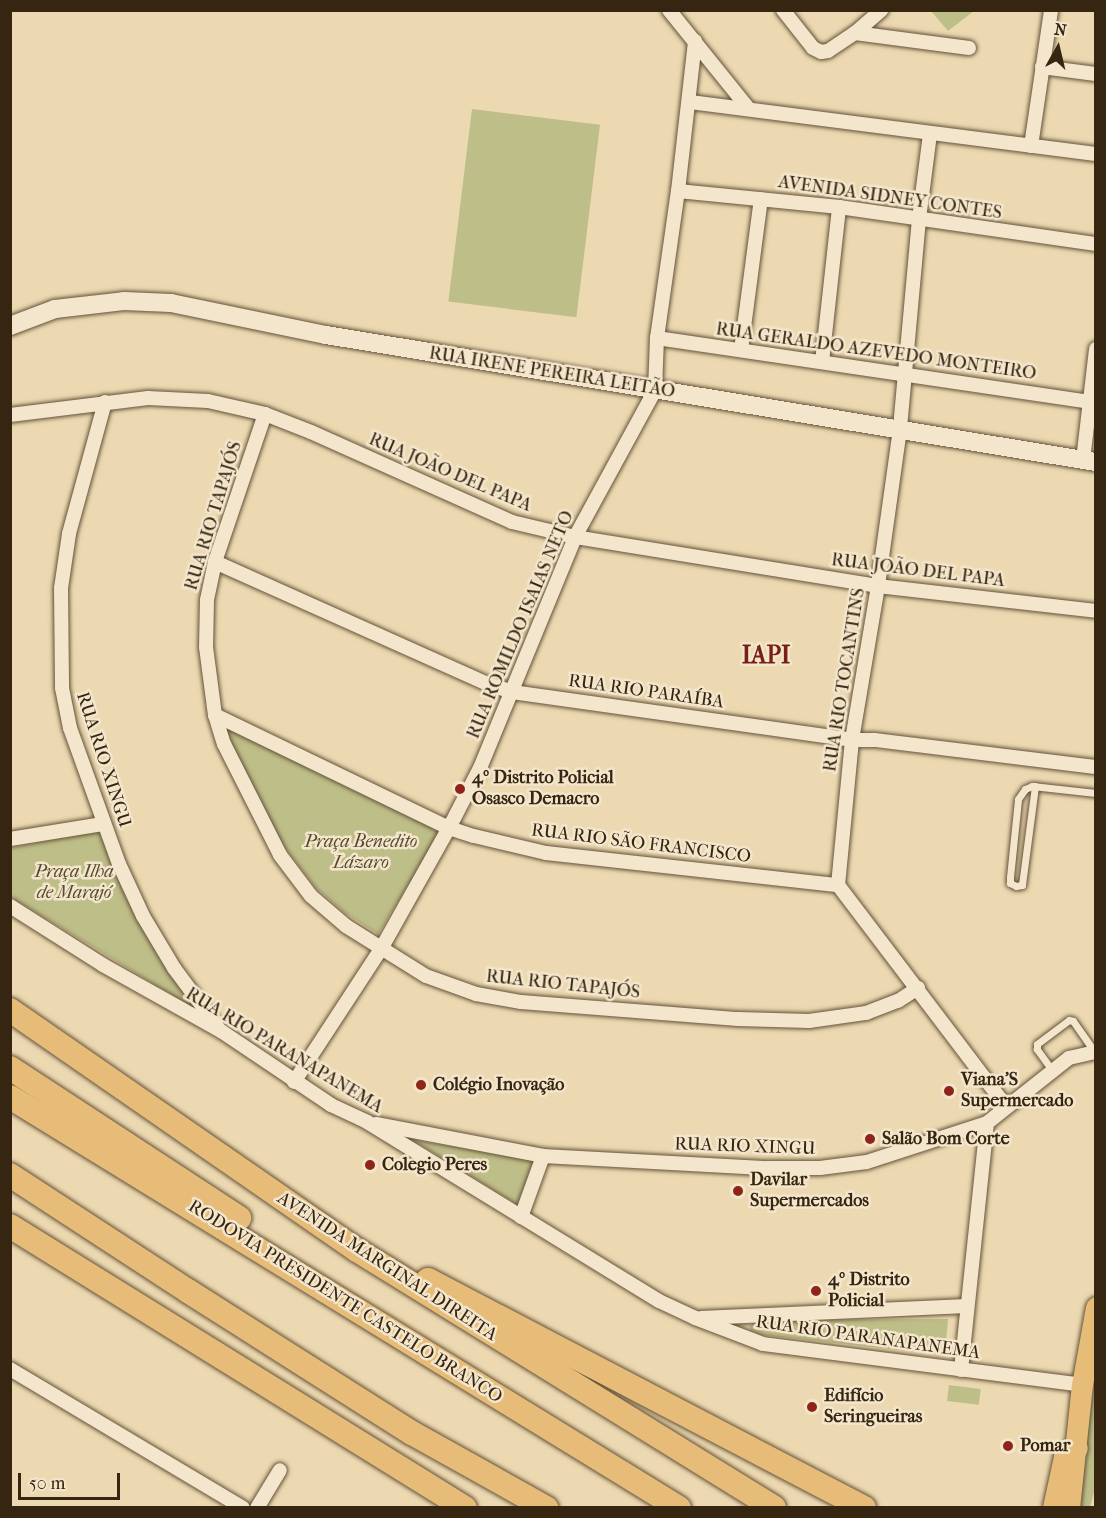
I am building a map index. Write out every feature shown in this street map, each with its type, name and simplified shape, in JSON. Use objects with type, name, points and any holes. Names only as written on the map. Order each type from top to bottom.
[{"type":"highway","name":"AVENIDA MARGINAL DIREITA","points":[[10,1010],[357,1250],[774,1508]]},
{"type":"highway","points":[[10,1068],[284,1246],[324,1288]]},
{"type":"highway","name":"RODOVIA PRESIDENTE CASTELO BRANCO","points":[[10,1097],[679,1508]]},
{"type":"highway","points":[[10,1175],[412,1433],[546,1508]]},
{"type":"highway","points":[[10,1226],[465,1508]]},
{"type":"highway","points":[[357,1250],[438,1284],[864,1508]]},
{"type":"highway","points":[[1055,1508],[1066,1457],[1076,1448]]},
{"type":"highway","points":[[380,1455],[436,1508]]},
{"type":"main road","points":[[1070,1508],[1082,1385],[1095,1307]]},
{"type":"street","points":[[669,10],[748,108]]},
{"type":"street","points":[[783,10],[813,48],[828,51],[855,33],[881,10]]},
{"type":"street","points":[[1031,146],[1051,10]]},
{"type":"street","points":[[855,33],[969,48]]},
{"type":"street","name":"RUA ROMILDO ISAIAS NETO","points":[[294,1082],[381,949],[449,828],[480,768],[575,537],[655,390],[657,338],[690,102],[695,41]]},
{"type":"street","points":[[1042,67],[1095,74]]},
{"type":"street","points":[[690,102],[1095,154]]},
{"type":"street","name":"RUA RIO TOCANTINS","points":[[838,885],[852,740],[878,586],[900,429],[919,219],[930,134]]},
{"type":"street","name":"AVENIDA SIDNEY CONTES","points":[[678,191],[839,207],[1095,244]]},
{"type":"street","points":[[741,350],[761,199]]},
{"type":"street","points":[[822,362],[839,207]]},
{"type":"street","name":"RUA IRENE PEREIRA LEITÃO","points":[[10,326],[55,309],[124,301],[171,303],[326,335],[1089,461]]},
{"type":"street","name":"RUA GERALDO AZEVEDO MONTEIRO","points":[[657,338],[1089,402]]},
{"type":"street","points":[[1089,461],[1089,402],[1095,349]]},
{"type":"street","name":"RUA JOÃO DEL PAPA","points":[[10,415],[148,398],[208,401],[265,414],[311,432],[512,522],[575,537],[878,586],[1095,611]]},
{"type":"street","name":"RUA RIO XINGU","points":[[105,402],[69,534],[61,588],[59,650],[62,688],[70,728],[103,824],[143,916],[174,968],[221,1031]]},
{"type":"street","name":"RUA RIO TAPAJÓS","points":[[265,414],[215,562],[207,600],[206,647],[215,716],[224,744],[280,855],[311,896],[346,926],[426,976],[476,994],[521,1002],[738,1019],[809,1022],[866,1013],[898,1001],[918,988]]},
{"type":"street","name":"RUA RIO PARAÍBA","points":[[215,562],[488,684],[512,692],[852,740],[875,740],[1095,767]]},
{"type":"street","name":"RUA RIO SÃO FRANCISCO","points":[[215,716],[449,828],[546,853],[838,885]]},
{"type":"street","points":[[10,839],[103,824]]},
{"type":"street","points":[[838,885],[1006,1106]]},
{"type":"street","name":"RUA RIO PARANAPANEMA","points":[[10,906],[103,965],[221,1031],[331,1105],[367,1122],[659,1301],[695,1318],[764,1344],[1082,1385]]},
{"type":"street","name":"RUA RIO XINGU","points":[[367,1122],[543,1156],[768,1168],[820,1168],[867,1162],[987,1123],[1069,1058],[1095,1052]]},
{"type":"street","points":[[961,1370],[987,1123]]},
{"type":"street","points":[[521,1217],[543,1156]]},
{"type":"street","points":[[695,1318],[967,1306]]},
{"type":"street","points":[[10,1369],[243,1508]]},
{"type":"street","points":[[256,1508],[280,1470]]},
{"type":"lane","points":[[1035,786],[1022,885],[1016,886],[1010,883],[1010,877],[1018,799],[1025,789],[1035,786],[1095,793]]},
{"type":"lane","points":[[1052,1070],[1037,1049],[1037,1044],[1044,1036],[1069,1020],[1073,1021],[1095,1052]]},
{"type":"green space","points":[[931,11],[974,11],[948,31]]},
{"type":"green space","points":[[472,109],[600,125],[576,317],[448,302]]},
{"type":"green space","name":"Praça Benedito Lázaro","points":[[221,722],[442,830],[378,934],[345,913],[315,887],[282,843]]},
{"type":"green space","name":"Praça Ilha de Marajó","points":[[104,830],[114,862],[205,1015],[11,897],[10,848]]},
{"type":"green space","points":[[413,1140],[535,1160],[518,1205]]},
{"type":"green space","points":[[948,1319],[945,1355],[761,1335],[750,1330],[749,1326],[757,1320]]},
{"type":"green space","points":[[1095,1344],[1095,1489],[1090,1507],[1077,1508]]},
{"type":"green space","points":[[949,1385],[981,1389],[979,1405],[947,1401]]},
{"type":"place","name":"4º Distrito Policial Osasco Demacro","points":[[460,789]]},
{"type":"place","name":"Colégio Inovação","points":[[421,1085]]},
{"type":"place","name":"Viana'S Supermercado","points":[[949,1091]]},
{"type":"place","name":"Salão Bom Corte","points":[[870,1139]]},
{"type":"place","name":"Colegio Peres","points":[[370,1165]]},
{"type":"place","name":"Davilar Supermercados","points":[[738,1191]]},
{"type":"place","name":"4º Distrito Policial","points":[[816,1291]]},
{"type":"place","name":"Edifício Seringueiras","points":[[812,1407]]},
{"type":"place","name":"Pomar","points":[[1008,1446]]},
{"type":"district","name":"IAPI","points":[[766,656]]}]
